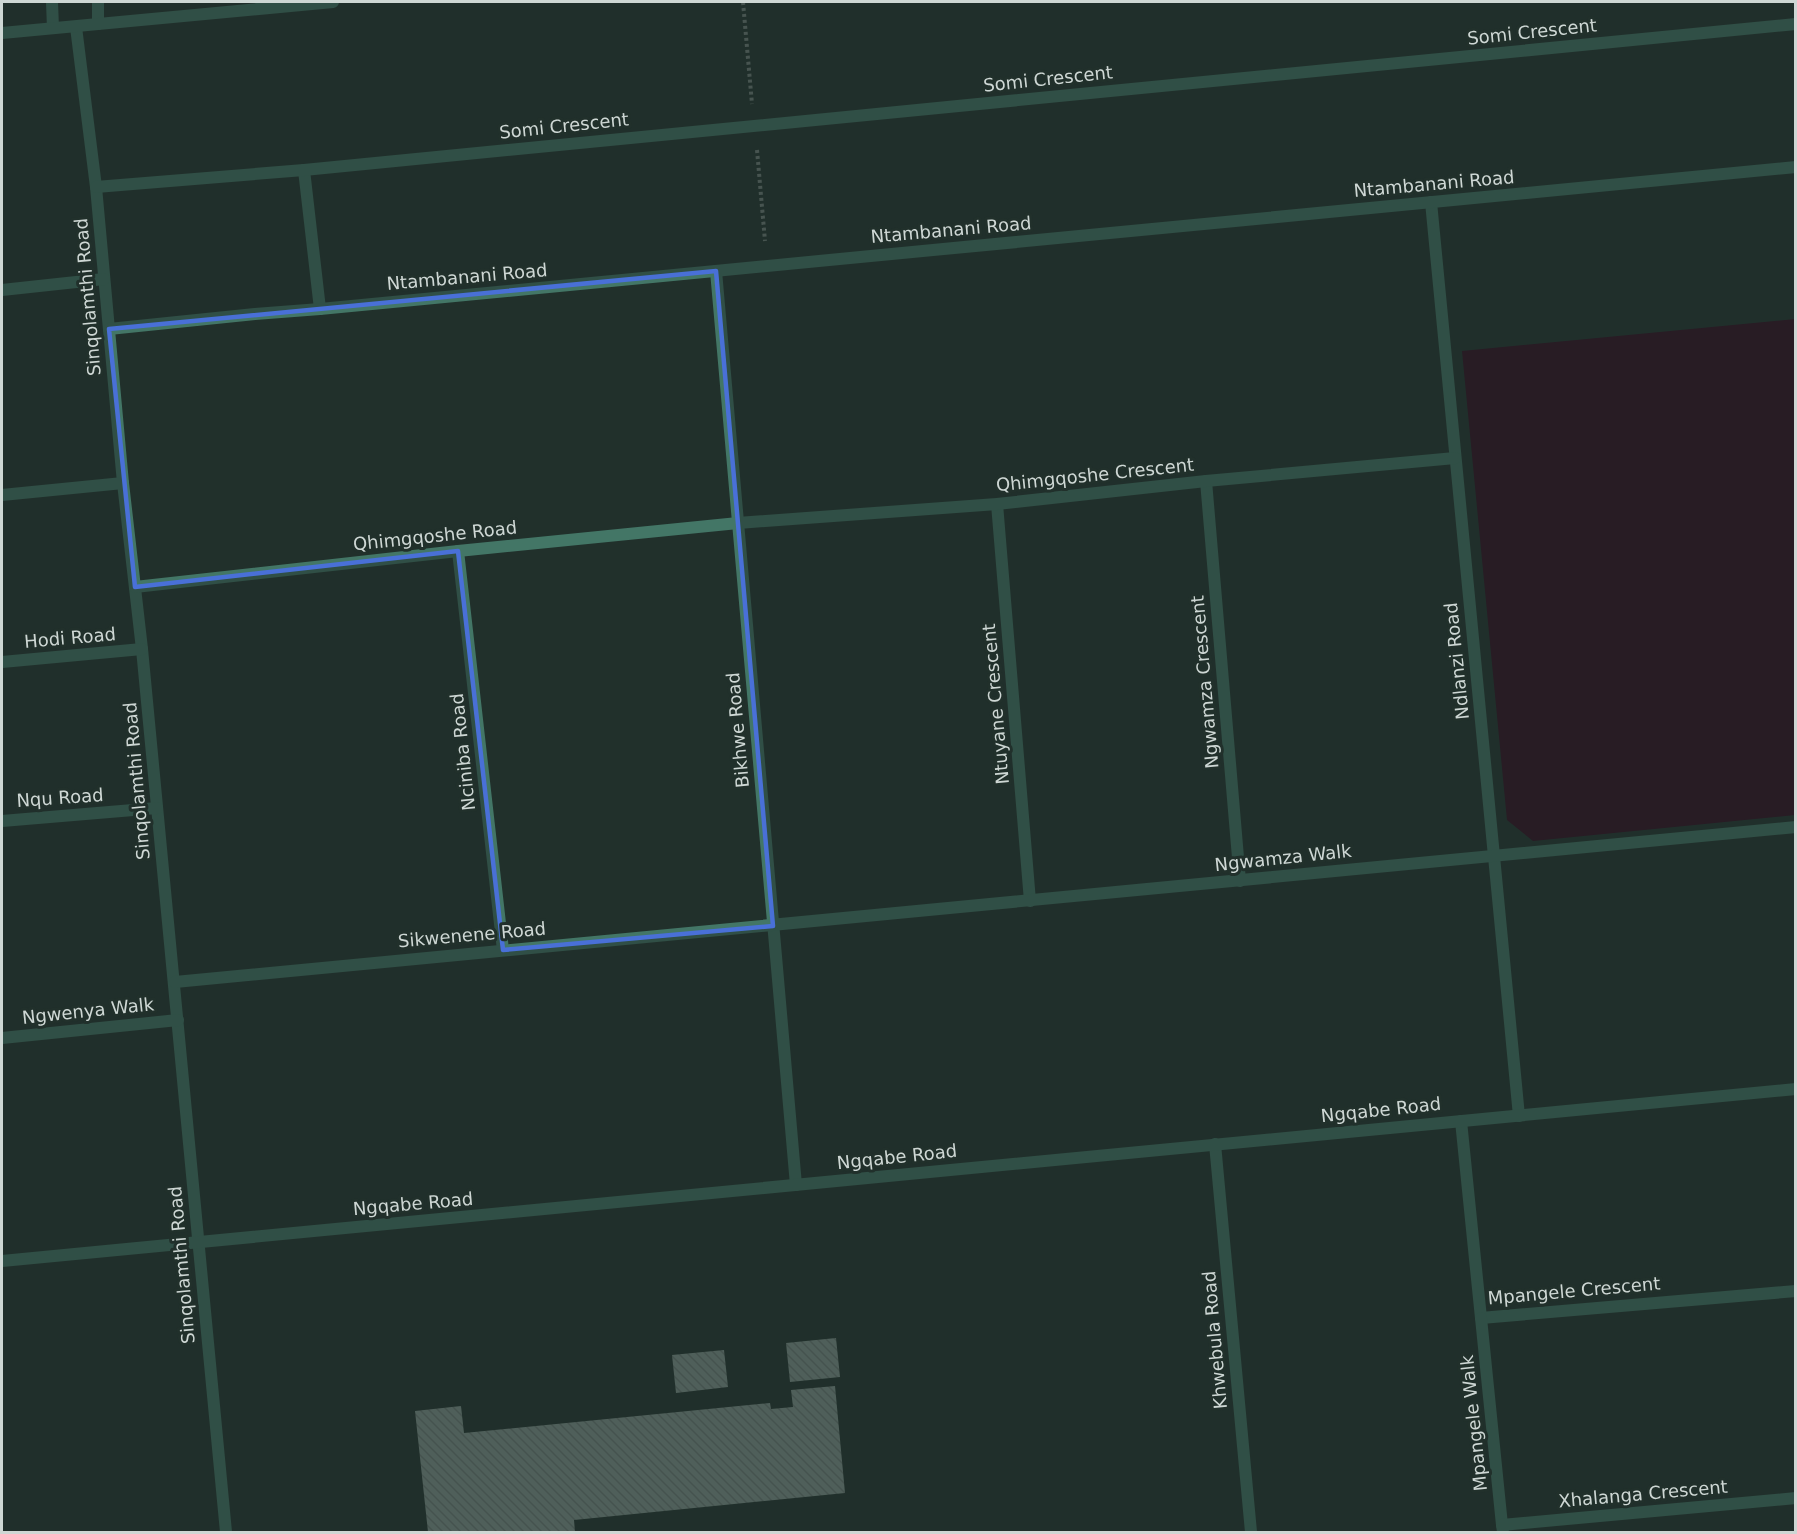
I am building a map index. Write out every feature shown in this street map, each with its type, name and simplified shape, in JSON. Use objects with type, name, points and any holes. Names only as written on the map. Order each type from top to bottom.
[{"type":"street","points":[[52,2],[53,28]]},
{"type":"street","points":[[98,2],[98,24]]},
{"type":"street","points":[[2,33],[333,2]]},
{"type":"street","name":"Somi Crescent","points":[[96,187],[304,170],[1796,24]]},
{"type":"street","name":"Sinqolamthi Road","points":[[76,27],[96,187],[226,1533]]},
{"type":"street","name":"Ntambanani Road","points":[[109,329],[1796,167]]},
{"type":"street","points":[[304,170],[320,309]]},
{"type":"street","name":"Ndlanzi Road","points":[[1431,202],[1519,1116]]},
{"type":"street","name":"Bikhwe Road","points":[[716,271],[796,1185]]},
{"type":"street","points":[[2,290],[104,279]]},
{"type":"street","name":"Qhimgqoshe Crescent","points":[[738,524],[997,504],[1206,481],[1455,458]]},
{"type":"street","name":"Ngwamza Crescent","points":[[1206,481],[1240,881]]},
{"type":"street","points":[[2,495],[123,483]]},
{"type":"street","name":"Ntuyane Crescent","points":[[997,504],[1030,901]]},
{"type":"street","name":"Qhimgqoshe Road","points":[[135,587],[458,551],[738,524]]},
{"type":"street","name":"Nciniba Road","points":[[458,551],[503,950]]},
{"type":"street","name":"Hodi Road","points":[[2,662],[142,649]]},
{"type":"street","name":"Nqu Road","points":[[2,820],[157,808]]},
{"type":"street","name":"Ngwamza Walk","points":[[773,926],[1796,826]]},
{"type":"street","name":"Sikwenene Road","points":[[174,982],[773,926]]},
{"type":"street","name":"Ngwenya Walk","points":[[2,1038],[178,1020]]},
{"type":"street","name":"Ngqabe Road","points":[[2,1261],[1796,1089]]},
{"type":"street","name":"Mpangele Crescent","points":[[1461,1121],[1481,1318],[1796,1291]]},
{"type":"street","name":"Khwebula Road","points":[[1215,1144],[1251,1533]]},
{"type":"street","name":"Mpangele Walk","points":[[1481,1318],[1502,1529]]},
{"type":"street","name":"Xhalanga Crescent","points":[[1502,1529],[1796,1498]]},
{"type":"highlighted area","points":[[716,271],[773,926],[503,950],[458,551],[135,587],[109,329]]},
{"type":"shaded area","points":[[1795,319],[1795,815],[1533,841],[1507,820],[1462,351]]},
{"type":"building","points":[[836,1338],[840,1377],[790,1382],[786,1343]]},
{"type":"building","points":[[724,1350],[728,1387],[676,1393],[672,1355]]},
{"type":"building","points":[[835,1386],[845,1493],[574,1520],[575,1532],[428,1532],[415,1411],[461,1406],[464,1433],[770,1403],[771,1409],[793,1407],[791,1390]]}]
